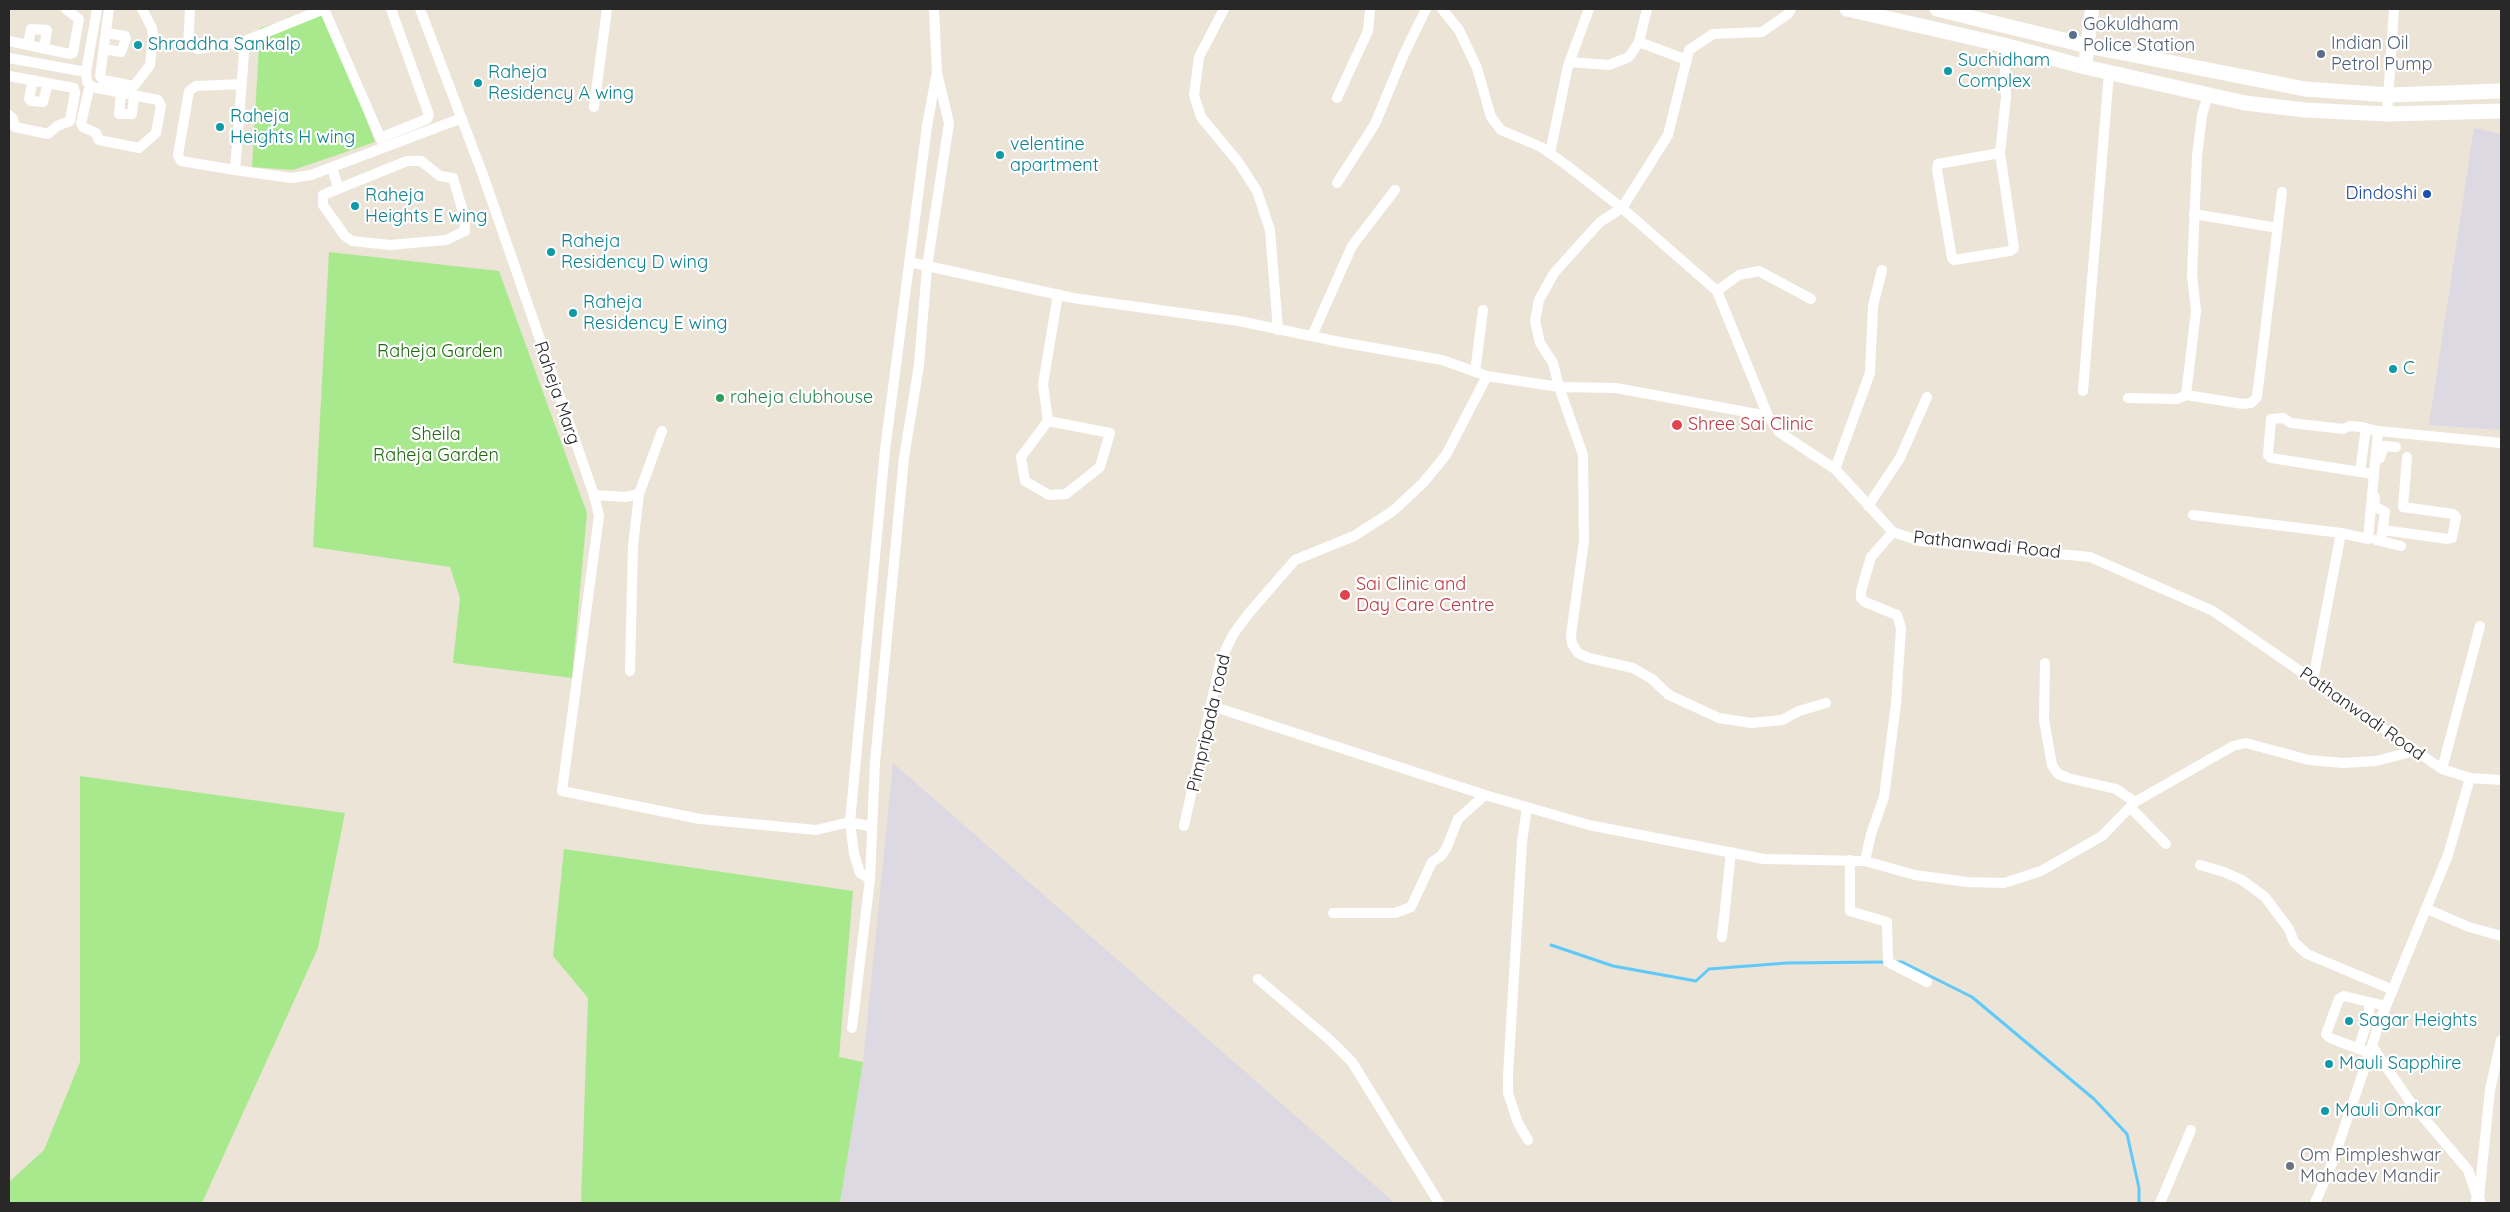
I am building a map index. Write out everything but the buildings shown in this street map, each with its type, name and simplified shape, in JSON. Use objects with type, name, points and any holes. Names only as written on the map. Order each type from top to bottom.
[{"type":"main road","points":[[1847,9],[2004,45],[2085,67],[2208,96],[2305,110],[2387,114],[2501,111]]},
{"type":"main road","points":[[1937,9],[2088,46],[2305,89],[2390,95],[2501,91]]},
{"type":"street","points":[[9,41],[70,54],[73,53],[79,19],[66,9]]},
{"type":"street","points":[[90,85],[158,100],[161,106],[156,133],[139,148],[99,140],[96,133],[83,127],[81,123],[90,85],[86,72],[97,9]]},
{"type":"street","points":[[109,9],[100,76],[103,80],[134,86],[150,65],[153,37],[152,28],[142,9]]},
{"type":"street","points":[[190,9],[188,46],[198,49],[245,41],[324,9],[382,142]]},
{"type":"street","points":[[242,84],[196,86],[189,91],[178,155],[181,162],[291,178],[332,168],[427,119],[429,115],[391,9]]},
{"type":"street","name":"Raheja Marg","points":[[420,9],[462,118],[594,496],[599,516],[562,791],[700,819],[816,830],[850,822]]},
{"type":"street","points":[[594,107],[607,9]]},
{"type":"street","points":[[852,1028],[870,879],[875,762],[904,458],[919,365],[927,267],[949,123],[937,73],[934,9]]},
{"type":"street","points":[[1224,9],[1199,58],[1194,95],[1201,117],[1239,163],[1256,191],[1270,230],[1278,330]]},
{"type":"street","points":[[1337,98],[1368,31],[1370,9]]},
{"type":"street","points":[[1337,183],[1375,124],[1404,54],[1426,9]]},
{"type":"street","name":"Pathanwadi Road","points":[[1442,9],[1459,30],[1477,68],[1491,116],[1501,130],[1550,153],[1622,208],[1717,290],[1768,416],[1779,432],[1835,469],[1892,532],[1920,540],[2090,557],[2214,611],[2442,769],[2470,778],[2501,780]]},
{"type":"street","points":[[1550,153],[1570,62],[1589,9]]},
{"type":"street","points":[[1570,62],[1608,65],[1620,62],[1628,57],[1639,42],[1647,9]]},
{"type":"street","points":[[1791,9],[1788,14],[1762,32],[1713,34],[1689,50],[1668,135],[1622,208],[1600,222],[1554,273],[1539,300],[1534,321],[1540,343],[1553,363],[1559,387],[1583,455],[1584,541],[1570,635],[1572,644],[1578,653],[1589,658],[1633,668],[1652,679],[1669,695],[1719,718],[1750,723],[1782,720],[1799,711],[1826,703]]},
{"type":"street","points":[[2085,67],[2092,9]]},
{"type":"street","points":[[2387,114],[2390,95],[2394,9]]},
{"type":"street","points":[[91,40],[105,41]]},
{"type":"street","points":[[235,170],[245,41]]},
{"type":"street","points":[[1639,42],[1687,60]]},
{"type":"street","points":[[2000,153],[1938,164],[1937,170],[1952,258],[1954,260],[2010,251],[2014,248],[2000,153],[2006,97],[2004,45]]},
{"type":"street","points":[[37,47],[40,82]]},
{"type":"street","points":[[9,58],[86,72]]},
{"type":"street","points":[[2083,391],[2109,72]]},
{"type":"street","points":[[870,879],[860,873],[854,854],[850,822],[885,450],[927,126],[937,73]]},
{"type":"street","points":[[9,76],[74,88],[76,93],[70,121],[56,126],[48,134],[15,127],[13,119],[9,116]]},
{"type":"street","points":[[121,92],[119,114],[132,114],[134,96]]},
{"type":"street","points":[[2186,395],[2196,318],[2192,274],[2198,146],[2202,115],[2208,96]]},
{"type":"street","points":[[382,142],[462,118]]},
{"type":"street","points":[[408,161],[420,162],[440,176],[453,178],[464,215],[465,231],[446,240],[390,245],[352,241],[345,236],[321,200],[323,195],[338,187],[408,161]]},
{"type":"street","points":[[332,168],[338,187]]},
{"type":"street","points":[[1312,336],[1352,246],[1395,190]]},
{"type":"street","points":[[2128,398],[2177,399],[2186,395],[2243,404],[2251,403],[2256,397],[2282,192]]},
{"type":"street","points":[[2194,214],[2278,228]]},
{"type":"street","points":[[909,262],[1058,294],[1121,305],[1239,320],[1278,330],[1442,360],[1487,376],[1559,387],[1616,388],[1768,416]]},
{"type":"street","points":[[1717,290],[1739,275],[1759,270],[1811,299]]},
{"type":"street","points":[[1835,469],[1870,373],[1873,306],[1882,270]]},
{"type":"street","points":[[1048,421],[1110,433],[1100,467],[1066,494],[1049,495],[1025,482],[1021,457],[1048,421],[1043,384],[1058,294]]},
{"type":"street","points":[[1475,372],[1482,310]]},
{"type":"street","name":"Pimpripada road","points":[[1184,826],[1221,659],[1234,633],[1295,560],[1354,536],[1393,511],[1423,483],[1446,455],[1487,376]]},
{"type":"street","points":[[1868,506],[1900,458],[1927,396]]},
{"type":"street","points":[[2373,474],[2271,458],[2268,455],[2271,419],[2275,417],[2288,419],[2291,423],[2342,429],[2350,426],[2378,432],[2501,443]]},
{"type":"street","points":[[2362,465],[2366,428]]},
{"type":"street","points":[[630,671],[633,546],[639,494],[662,431]]},
{"type":"street","points":[[2368,539],[2378,432]]},
{"type":"street","points":[[2381,542],[2384,512],[2374,506],[2382,449],[2384,446],[2396,447]]},
{"type":"street","points":[[2383,530],[2452,538],[2456,517],[2453,514],[2402,507],[2408,457]]},
{"type":"street","points":[[594,496],[625,497],[639,494]]},
{"type":"street","points":[[2193,515],[2342,533],[2401,546]]},
{"type":"street","points":[[1865,861],[1871,834],[1884,797],[1896,704],[1901,628],[1897,615],[1865,602],[1861,598],[1861,591],[1872,558],[1892,532]]},
{"type":"street","points":[[2313,680],[2342,533]]},
{"type":"street","points":[[2442,769],[2480,626]]},
{"type":"street","points":[[2045,663],[2044,720],[2052,765],[2058,774],[2116,789],[2132,804],[2166,844]]},
{"type":"street","points":[[1212,706],[1485,795],[1589,825],[1764,858],[1865,861],[1915,875],[1967,882],[2004,883],[2041,871],[2102,836],[2132,804],[2233,746],[2246,743],[2309,760],[2342,763],[2376,761],[2416,751]]},
{"type":"street","points":[[2316,1203],[2333,1161],[2392,990],[2427,910],[2448,855],[2470,778]]},
{"type":"street","points":[[1333,913],[1395,913],[1411,906],[1432,862],[1441,856],[1447,847],[1458,819],[1485,795]]},
{"type":"street","points":[[1527,807],[1520,870],[1508,1094],[1518,1123],[1528,1140]]},
{"type":"street","points":[[850,822],[872,827]]},
{"type":"street","points":[[1722,937],[1730,852]]},
{"type":"street","points":[[1850,860],[1850,911],[1887,922],[1888,962],[1926,982]]},
{"type":"street","points":[[2200,865],[2242,880],[2264,897],[2289,929],[2294,942],[2307,954],[2392,990]]},
{"type":"street","points":[[2427,910],[2501,936]]},
{"type":"street","points":[[1258,978],[1331,1040],[1352,1062],[1439,1203]]},
{"type":"street","points":[[2386,1006],[2344,996],[2339,999],[2326,1034],[2330,1038],[2358,1049],[2371,1050],[2468,1170],[2478,1202]]},
{"type":"street","points":[[2358,1049],[2369,1017],[2369,1002]]},
{"type":"street","points":[[2478,1202],[2490,1090],[2501,1040]]},
{"type":"street","points":[[2160,1203],[2191,1130]]},
{"type":"shaded area","points":[[2474,128],[2501,134],[2501,430],[2429,425]]},
{"type":"shaded area","points":[[893,763],[1395,1203],[840,1203],[863,1062]]},
{"type":"green space","points":[[324,9],[375,142],[293,170],[252,167],[260,28]]},
{"type":"green space","name":"Sheila Raheja Garden","points":[[329,252],[499,271],[587,513],[572,678],[453,663],[460,598],[450,567],[313,547]]},
{"type":"green space","points":[[80,776],[345,813],[318,948],[202,1203],[9,1203],[9,1182],[44,1150],[80,1062]]},
{"type":"green space","points":[[564,849],[853,891],[839,1057],[863,1062],[840,1203],[581,1203],[588,998],[553,956]]},
{"type":"waterway","points":[[1551,945],[1613,966],[1696,981],[1709,969],[1787,963],[1886,962]]},
{"type":"waterway","points":[[1895,962],[1902,962],[1972,997],[2094,1099],[2127,1134],[2139,1188],[2139,1203]]},
{"type":"place","name":"Gokuldham Police Station","points":[[2073,35]]},
{"type":"place","name":"Shraddha Sankalp","points":[[138,45]]},
{"type":"place","name":"Indian Oil Petrol Pump","points":[[2321,54]]},
{"type":"place","name":"Suchidham Complex","points":[[1948,71]]},
{"type":"place","name":"Raheja Residency A wing","points":[[478,83]]},
{"type":"place","name":"Raheja Heights H wing","points":[[220,127]]},
{"type":"place","name":"velentine apartment","points":[[1000,155]]},
{"type":"place","name":"Dindoshi","points":[[2427,194]]},
{"type":"place","name":"Raheja Heights E wing","points":[[355,206]]},
{"type":"place","name":"Raheja Residency D wing","points":[[551,252]]},
{"type":"place","name":"Raheja Residency E wing","points":[[573,313]]},
{"type":"place","name":"C","points":[[2393,369]]},
{"type":"place","name":"raheja clubhouse","points":[[720,398]]},
{"type":"place","name":"Shree Sai Clinic","points":[[1677,425]]},
{"type":"place","name":"Sai Clinic and Day Care Centre","points":[[1345,595]]},
{"type":"place","name":"Sagar Heights","points":[[2349,1021]]},
{"type":"place","name":"Mauli Sapphire","points":[[2329,1064]]},
{"type":"place","name":"Mauli Omkar","points":[[2325,1111]]},
{"type":"place","name":"Om Pimpleshwar Mahadev Mandir","points":[[2290,1166]]},
{"type":"park label","name":"Raheja Garden","points":[[440,352]]}]
